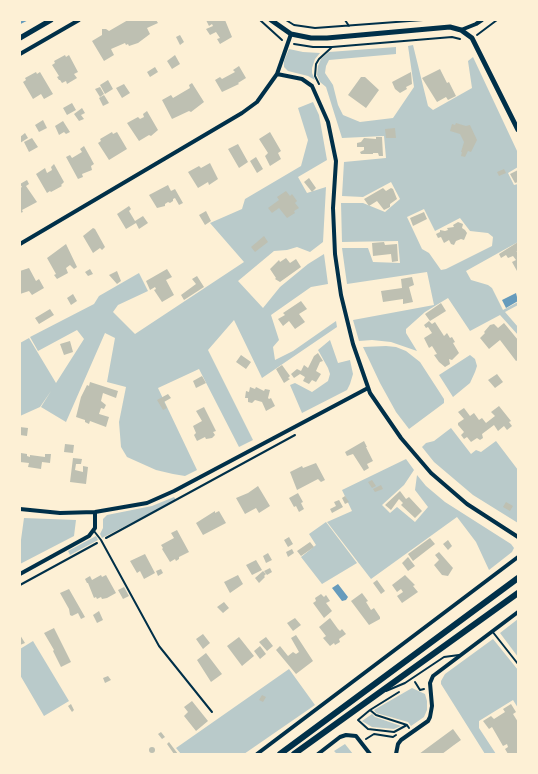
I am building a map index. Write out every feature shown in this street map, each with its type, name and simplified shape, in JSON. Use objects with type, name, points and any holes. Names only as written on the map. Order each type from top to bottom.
[{"type":"main road","points":[[280,754],[518,578]]},
{"type":"main road","points":[[294,754],[518,593]]},
{"type":"street","points":[[20,38],[51,20]]},
{"type":"street","points":[[20,54],[79,20]]},
{"type":"street","points":[[271,20],[291,34],[310,38],[450,27],[461,30],[472,38],[518,130]]},
{"type":"street","points":[[461,30],[482,20]]},
{"type":"street","points":[[20,244],[242,114],[257,102],[276,74],[291,34]]},
{"type":"street","points":[[276,74],[302,79],[312,86],[318,96],[332,137],[336,161],[333,208],[335,254],[348,328],[368,388],[402,438],[431,473],[467,504],[518,537]]},
{"type":"street","points":[[20,509],[60,513],[95,512],[147,503],[174,491],[368,388]]},
{"type":"street","points":[[20,574],[89,536],[95,528],[95,512]]},
{"type":"street","points":[[257,754],[518,557]]},
{"type":"street","points":[[396,754],[400,740],[411,730],[428,721],[430,717],[432,706],[430,686],[433,676],[518,612]]},
{"type":"street","points":[[318,754],[346,735],[356,736],[370,754]]},
{"type":"lane","points":[[93,530],[102,540],[159,646],[212,712]]},
{"type":"lane","points":[[492,631],[518,664]]},
{"type":"lane","points":[[372,697],[406,683],[444,657],[459,655]]},
{"type":"path","points":[[260,20],[276,36],[287,43],[313,47],[452,37],[462,40]]},
{"type":"path","points":[[286,20],[294,25],[316,28],[385,21],[423,20]]},
{"type":"path","points":[[294,25],[295,20]]},
{"type":"path","points":[[345,20],[349,26]]},
{"type":"path","points":[[476,35],[497,20]]},
{"type":"path","points":[[318,96],[319,84],[315,70],[316,64],[332,47]]},
{"type":"path","points":[[20,585],[302,431]]},
{"type":"path","points":[[414,682],[420,690],[430,686]]},
{"type":"path","points":[[401,691],[370,710],[358,720],[368,729],[394,732],[407,725]]},
{"type":"path","points":[[361,743],[374,734],[393,737],[411,730],[407,725],[376,715],[370,710]]},
{"type":"shaded area","points":[[413,45],[428,106],[433,110],[472,88],[468,61],[473,57],[518,153],[518,167],[508,173],[514,185],[518,184],[518,242],[466,271],[471,280],[492,288],[503,310],[518,302],[518,305],[505,312],[518,327],[518,335],[500,315],[470,331],[448,298],[425,312],[406,329],[406,333],[417,351],[391,342],[359,341],[353,320],[434,305],[427,272],[347,284],[342,248],[368,248],[373,262],[400,263],[398,241],[342,242],[341,203],[363,203],[385,212],[400,199],[391,182],[363,197],[342,196],[344,162],[386,158],[384,136],[342,138],[326,87],[320,82],[317,75],[318,66],[321,59],[329,52],[396,47],[396,54],[329,60],[325,73],[333,85],[338,105],[343,115],[360,122],[393,118],[414,87],[408,46]],"holes":[[[424,209],[435,231],[460,218],[470,231],[488,233],[493,237],[492,246],[441,270],[429,253],[422,249],[407,217]]]},
{"type":"shaded area","points":[[289,49],[320,53],[315,59],[312,68],[315,80],[308,76],[288,71],[284,67],[284,61]]},
{"type":"shaded area","points":[[313,102],[319,115],[327,160],[298,177],[307,193],[326,187],[323,242],[310,252],[297,247],[274,251],[238,281],[263,308],[280,287],[308,264],[324,254],[328,284],[311,287],[271,315],[279,340],[273,347],[275,360],[293,351],[336,321],[337,327],[262,378],[234,320],[208,350],[253,440],[239,447],[199,369],[158,388],[197,470],[185,476],[173,474],[156,470],[127,457],[121,447],[119,422],[126,387],[107,382],[115,338],[105,333],[66,422],[41,407],[51,391],[40,407],[20,416],[20,343],[29,338],[56,383],[84,339],[77,330],[38,351],[30,337],[94,304],[99,296],[139,273],[148,291],[118,305],[113,312],[135,334],[244,262],[210,223],[242,209],[245,199],[301,166],[308,140],[298,108]]},
{"type":"shaded area","points":[[330,340],[338,363],[350,360],[353,374],[350,384],[347,390],[302,413],[290,385],[295,383],[312,392],[328,381],[330,374],[318,350]]},
{"type":"shaded area","points":[[386,346],[406,351],[420,362],[444,399],[444,403],[409,429],[396,412],[363,347]]},
{"type":"shaded area","points":[[470,355],[475,359],[477,366],[475,372],[470,383],[453,397],[439,375]]},
{"type":"shaded area","points":[[451,428],[471,454],[476,450],[481,452],[496,441],[518,470],[518,523],[473,495],[434,462],[422,447],[426,443],[434,441]]},
{"type":"shaded area","points":[[406,459],[414,470],[404,485],[382,505],[390,513],[397,507],[415,522],[428,507],[415,490],[417,475],[426,486],[445,502],[511,544],[514,548],[512,552],[489,570],[476,542],[457,517],[371,579],[327,522],[352,511],[342,490]]},
{"type":"shaded area","points":[[174,497],[176,500],[102,538],[100,534],[103,528],[103,519],[107,515],[152,506]]},
{"type":"shaded area","points":[[24,518],[76,520],[74,536],[20,564]]},
{"type":"shaded area","points":[[326,522],[357,563],[322,584],[301,557],[316,545],[309,534]]},
{"type":"shaded area","points":[[96,536],[98,540],[70,555],[68,551]]},
{"type":"shaded area","points":[[518,619],[518,657],[500,633]]},
{"type":"shaded area","points":[[493,639],[518,670],[518,708],[513,700],[479,721],[479,728],[496,754],[485,754],[441,684],[441,681],[445,674]]},
{"type":"shaded area","points":[[33,641],[69,701],[44,716],[20,675],[20,649]]},
{"type":"shaded area","points":[[289,669],[315,705],[244,754],[181,754],[176,748]]},
{"type":"shaded area","points":[[412,688],[425,694],[427,710],[424,717],[411,726],[408,722],[376,713],[374,710]]},
{"type":"shaded area","points":[[372,714],[375,717],[401,726],[394,729],[372,727],[362,721]]},
{"type":"shaded area","points":[[345,744],[353,754],[337,754],[334,751]]},
{"type":"water","points":[[516,293],[518,301],[506,308],[502,300]]},
{"type":"water","points":[[338,584],[348,597],[346,600],[342,601],[332,588]]},
{"type":"building","points":[[128,20],[156,20],[158,23],[147,28],[150,34],[138,43],[129,46],[125,43],[111,49],[114,55],[104,61],[92,41],[102,35],[102,29],[109,31]]},
{"type":"building","points":[[206,20],[225,20],[232,37],[220,44],[217,39],[220,38],[216,32],[210,35],[206,29],[213,26],[212,24],[209,26]]},
{"type":"building","points":[[180,35],[184,42],[180,45],[176,37]]},
{"type":"building","points":[[65,55],[66,57],[69,55],[78,72],[74,74],[77,78],[67,84],[66,81],[62,83],[59,80],[57,77],[59,76],[52,65],[55,63],[54,61]]},
{"type":"building","points":[[175,55],[180,64],[172,69],[167,61]]},
{"type":"building","points":[[239,66],[246,78],[239,84],[222,92],[215,80],[220,77],[222,79],[235,72],[233,70]]},
{"type":"building","points":[[155,67],[158,72],[150,77],[147,72]]},
{"type":"building","points":[[440,69],[456,96],[448,100],[446,97],[437,102],[422,78]]},
{"type":"building","points":[[36,72],[37,74],[40,72],[53,94],[44,99],[41,94],[33,99],[23,82],[26,80],[25,78]]},
{"type":"building","points":[[411,72],[412,84],[400,93],[395,89],[392,82]]},
{"type":"building","points":[[361,77],[365,77],[379,90],[366,108],[348,95]]},
{"type":"building","points":[[108,80],[113,89],[105,94],[100,85]]},
{"type":"building","points":[[192,83],[204,102],[191,112],[189,111],[172,119],[162,100],[171,95],[173,98],[190,88],[189,85]]},
{"type":"building","points":[[124,84],[130,93],[122,98],[116,88]]},
{"type":"building","points":[[100,87],[104,94],[100,97],[95,89]]},
{"type":"building","points":[[104,95],[109,103],[103,106],[99,98]]},
{"type":"building","points":[[72,103],[76,110],[67,115],[63,108]]},
{"type":"building","points":[[82,108],[85,113],[81,115],[84,119],[79,121],[74,114]]},
{"type":"building","points":[[147,111],[158,130],[151,136],[149,135],[139,141],[127,123],[138,117],[140,119],[144,117],[143,114]]},
{"type":"building","points":[[43,120],[47,128],[39,132],[35,125]]},
{"type":"building","points":[[63,121],[70,132],[66,134],[64,132],[59,135],[55,126]]},
{"type":"building","points":[[456,123],[466,126],[470,125],[477,140],[471,152],[468,151],[465,157],[461,156],[464,142],[460,134],[450,131],[452,124],[455,125]]},
{"type":"building","points":[[395,128],[396,138],[386,138],[385,129]]},
{"type":"building","points":[[112,132],[113,134],[117,132],[127,149],[109,160],[98,143],[101,141],[100,139]]},
{"type":"building","points":[[270,132],[281,151],[278,153],[281,159],[270,166],[265,156],[268,153],[259,139]]},
{"type":"building","points":[[25,133],[28,138],[20,143],[20,137]]},
{"type":"building","points":[[376,137],[382,137],[383,156],[379,156],[378,153],[361,154],[360,152],[364,150],[364,147],[357,147],[357,143],[361,142],[364,138],[376,139]]},
{"type":"building","points":[[32,138],[38,147],[29,152],[24,142]]},
{"type":"building","points":[[238,144],[248,162],[239,168],[228,149]]},
{"type":"building","points":[[84,146],[94,164],[91,166],[92,170],[82,174],[83,177],[78,179],[66,157],[70,155],[72,158],[82,152],[80,149]]},
{"type":"building","points":[[256,157],[263,169],[257,173],[250,161]]},
{"type":"building","points":[[210,163],[218,179],[209,185],[208,182],[198,188],[188,172]]},
{"type":"building","points":[[54,164],[64,182],[62,186],[47,193],[36,174],[45,168],[47,173],[52,170],[51,167]]},
{"type":"building","points":[[504,169],[506,173],[499,176],[497,172]]},
{"type":"building","points":[[518,170],[518,182],[515,183],[510,174]]},
{"type":"building","points":[[309,178],[316,188],[312,192],[304,182]]},
{"type":"building","points":[[27,180],[29,184],[26,186],[37,202],[20,213],[20,188],[22,187],[20,184]]},
{"type":"building","points":[[168,185],[171,191],[175,189],[183,203],[179,205],[175,198],[170,203],[165,204],[165,206],[157,208],[149,195]]},
{"type":"building","points":[[383,188],[386,191],[391,188],[393,189],[397,199],[390,204],[390,207],[384,210],[377,201],[369,206],[364,199]]},
{"type":"building","points":[[286,191],[290,196],[292,194],[299,208],[287,218],[279,208],[272,213],[268,208],[279,200],[277,197]]},
{"type":"building","points":[[129,206],[131,209],[129,211],[135,221],[143,216],[148,223],[139,229],[136,223],[126,229],[117,214]]},
{"type":"building","points":[[206,211],[211,221],[205,225],[199,215]]},
{"type":"building","points":[[424,212],[427,219],[413,226],[410,218]]},
{"type":"building","points":[[458,222],[463,224],[462,228],[467,233],[464,240],[456,241],[454,245],[449,240],[444,243],[441,237],[438,238],[436,234],[440,230],[448,230],[447,228],[454,227],[453,225]]},
{"type":"building","points":[[93,228],[105,247],[93,253],[83,236]]},
{"type":"building","points":[[264,236],[268,242],[255,252],[251,247]]},
{"type":"building","points":[[384,242],[385,245],[397,244],[398,261],[392,262],[391,254],[373,256],[372,243]]},
{"type":"building","points":[[518,242],[518,251],[516,252],[518,252],[517,271],[512,262],[516,260],[513,256],[508,258],[506,255],[501,258],[499,254]]},
{"type":"building","points":[[66,244],[77,267],[74,269],[70,265],[66,268],[68,273],[57,279],[47,258]]},
{"type":"building","points":[[286,258],[290,263],[296,259],[301,267],[280,282],[275,279],[270,269],[279,260],[280,262]]},
{"type":"building","points":[[29,268],[36,281],[39,279],[44,288],[32,295],[29,291],[20,294],[20,271]]},
{"type":"building","points":[[90,269],[93,274],[88,276],[85,272]]},
{"type":"building","points":[[167,269],[172,277],[166,280],[174,295],[162,302],[154,290],[156,289],[155,287],[150,290],[146,281]]},
{"type":"building","points":[[117,271],[121,281],[117,284],[109,275]]},
{"type":"building","points":[[197,276],[204,287],[184,300],[181,295],[196,284],[192,279]]},
{"type":"building","points":[[412,277],[414,285],[409,287],[413,302],[403,304],[403,299],[383,302],[381,291],[402,288],[401,279]]},
{"type":"building","points":[[73,294],[77,301],[71,305],[67,298]]},
{"type":"building","points":[[301,301],[307,309],[299,314],[305,322],[295,329],[289,321],[283,326],[278,319],[285,315],[283,313]]},
{"type":"building","points":[[441,303],[446,311],[430,321],[425,314]]},
{"type":"building","points":[[50,309],[54,315],[39,324],[35,318]]},
{"type":"building","points":[[429,321],[432,324],[435,322],[444,336],[447,333],[450,338],[452,337],[459,353],[452,360],[449,359],[450,364],[445,367],[439,362],[434,355],[437,354],[432,346],[429,348],[424,338],[432,333],[424,325]]},
{"type":"building","points":[[504,323],[518,340],[518,360],[516,361],[500,340],[489,349],[480,338],[490,325],[494,324],[498,328]]},
{"type":"building","points":[[70,341],[73,352],[64,355],[60,344]]},
{"type":"building","points":[[318,353],[323,361],[320,362],[316,371],[321,374],[316,382],[312,380],[309,384],[303,381],[305,377],[300,374],[294,378],[291,374],[297,369],[301,371],[304,365],[308,368],[314,356]]},
{"type":"building","points":[[241,355],[251,362],[246,369],[236,362]]},
{"type":"building","points":[[282,365],[290,376],[288,378],[290,379],[284,383],[276,369]]},
{"type":"building","points":[[497,374],[503,382],[495,388],[488,380]]},
{"type":"building","points":[[202,376],[206,383],[196,388],[193,381]]},
{"type":"building","points":[[90,382],[118,391],[116,398],[103,393],[101,401],[106,405],[104,409],[101,408],[99,414],[109,417],[106,427],[90,421],[89,424],[85,420],[76,417],[81,397]]},
{"type":"building","points":[[250,387],[255,389],[256,387],[264,391],[265,389],[270,390],[268,398],[271,398],[275,406],[266,411],[262,402],[255,400],[252,403],[248,402],[248,398],[245,398],[246,391],[249,392]]},
{"type":"building","points":[[168,394],[171,398],[164,402],[167,408],[163,410],[157,400]]},
{"type":"building","points":[[499,406],[511,421],[509,422],[512,426],[507,430],[504,426],[498,431],[494,425],[482,434],[483,438],[480,440],[477,438],[471,442],[467,437],[464,439],[461,435],[464,432],[458,423],[464,419],[458,412],[464,408],[470,416],[474,413],[479,420],[482,418],[486,423],[495,416],[491,412]]},
{"type":"building","points":[[204,407],[216,431],[213,432],[215,435],[212,438],[206,439],[205,437],[197,441],[193,426],[202,421],[196,411]]},
{"type":"building","points":[[20,427],[28,428],[27,436],[20,435]]},
{"type":"building","points":[[364,441],[373,461],[367,464],[369,468],[364,471],[353,454],[347,456],[345,452]]},
{"type":"building","points":[[65,444],[74,445],[73,453],[64,452]]},
{"type":"building","points":[[21,453],[27,454],[30,457],[30,455],[45,457],[45,454],[51,454],[50,463],[42,462],[41,469],[28,467],[29,463],[20,462]]},
{"type":"building","points":[[73,458],[82,459],[81,464],[76,464],[75,470],[83,472],[83,466],[88,467],[86,484],[70,482]]},
{"type":"building","points":[[316,463],[325,480],[321,482],[318,479],[297,490],[290,472],[302,466],[303,468]]},
{"type":"building","points":[[372,480],[376,486],[372,488],[368,482]]},
{"type":"building","points":[[381,485],[383,489],[375,492],[373,489]]},
{"type":"building","points":[[258,486],[270,506],[259,513],[256,508],[245,514],[236,498]]},
{"type":"building","points":[[400,491],[406,499],[409,497],[422,511],[415,518],[401,505],[403,503],[399,499],[391,510],[385,505]]},
{"type":"building","points":[[298,493],[303,502],[301,503],[304,509],[299,512],[289,498]]},
{"type":"building","points":[[345,496],[349,502],[345,504],[342,498]]},
{"type":"building","points":[[339,500],[343,507],[332,513],[330,509],[336,506],[334,502]]},
{"type":"building","points":[[506,502],[513,506],[510,511],[503,507]]},
{"type":"building","points":[[215,511],[215,513],[219,511],[226,523],[203,535],[196,523]]},
{"type":"building","points":[[177,530],[189,552],[179,557],[176,561],[175,559],[170,562],[161,545],[174,538],[171,533]]},
{"type":"building","points":[[289,537],[293,544],[288,547],[284,540]]},
{"type":"building","points":[[430,538],[435,544],[413,561],[408,554]]},
{"type":"building","points":[[448,540],[452,546],[448,550],[443,544]]},
{"type":"building","points":[[310,542],[314,547],[301,556],[297,551]]},
{"type":"building","points":[[292,549],[294,553],[288,557],[286,552]]},
{"type":"building","points":[[439,552],[453,568],[448,576],[442,575],[434,565],[439,560],[435,555]]},
{"type":"building","points":[[268,553],[272,560],[266,563],[263,556]]},
{"type":"building","points":[[145,554],[155,573],[144,579],[140,571],[137,573],[130,561]]},
{"type":"building","points":[[408,557],[415,566],[408,571],[402,563]]},
{"type":"building","points":[[256,560],[262,570],[252,575],[246,565]]},
{"type":"building","points":[[270,568],[272,572],[267,575],[264,571]]},
{"type":"building","points":[[161,569],[163,573],[158,576],[156,571]]},
{"type":"building","points":[[263,571],[266,574],[265,577],[259,583],[255,578]]},
{"type":"building","points":[[101,575],[102,577],[106,575],[116,593],[107,598],[102,599],[101,597],[97,599],[96,597],[94,598],[85,579],[90,576],[92,580]]},
{"type":"building","points":[[238,575],[243,584],[230,593],[224,582]]},
{"type":"building","points":[[405,575],[415,585],[413,586],[418,592],[402,603],[397,596],[403,592],[401,589],[397,592],[392,585]]},
{"type":"building","points":[[377,580],[385,591],[381,594],[373,583]]},
{"type":"building","points":[[124,587],[129,596],[123,599],[118,590]]},
{"type":"building","points":[[69,589],[85,617],[81,619],[78,613],[70,615],[69,609],[60,593]]},
{"type":"building","points":[[362,593],[368,601],[366,602],[371,610],[374,608],[380,617],[380,619],[369,625],[351,601]]},
{"type":"building","points":[[321,594],[324,597],[326,595],[330,601],[326,603],[332,611],[324,618],[313,603],[316,601],[315,598]]},
{"type":"building","points":[[224,602],[229,608],[223,613],[217,607]]},
{"type":"building","points":[[99,611],[103,620],[97,623],[93,615]]},
{"type":"building","points":[[295,618],[301,625],[293,631],[287,623]]},
{"type":"building","points":[[330,618],[340,631],[342,629],[346,634],[339,639],[340,642],[330,646],[323,638],[326,636],[319,627]]},
{"type":"building","points":[[54,628],[71,662],[61,667],[44,633]]},
{"type":"building","points":[[203,634],[210,643],[203,649],[196,639]]},
{"type":"building","points":[[20,635],[25,643],[20,645]]},
{"type":"building","points":[[296,635],[313,661],[296,674],[276,650],[280,646],[288,656],[293,652],[296,654],[299,652],[291,638]]},
{"type":"building","points":[[239,637],[254,656],[242,666],[227,646]]},
{"type":"building","points":[[266,637],[273,646],[267,651],[259,642]]},
{"type":"building","points":[[260,646],[266,654],[260,659],[254,651]]},
{"type":"building","points":[[206,653],[222,674],[211,682],[197,660]]},
{"type":"building","points":[[108,676],[111,680],[105,683],[103,678]]},
{"type":"building","points":[[262,695],[266,697],[263,702],[259,700]]},
{"type":"building","points":[[192,701],[208,721],[196,731],[184,716],[188,712],[184,707]]},
{"type":"building","points":[[71,704],[74,710],[72,712],[68,706]]},
{"type":"building","points":[[511,704],[516,712],[513,714],[518,722],[518,754],[508,754],[505,749],[508,747],[507,744],[503,746],[492,727],[489,729],[483,721],[491,716],[494,719],[505,712],[503,709]]},
{"type":"building","points":[[453,729],[461,740],[442,754],[419,754]]},
{"type":"building","points":[[161,732],[165,737],[162,739],[158,734]]},
{"type":"building","points":[[169,742],[178,754],[174,754],[167,744]]},
{"type":"building","points":[[152,747],[155,750],[152,753],[149,750]]},
{"type":"waterway","points":[[20,23],[26,20]]}]
